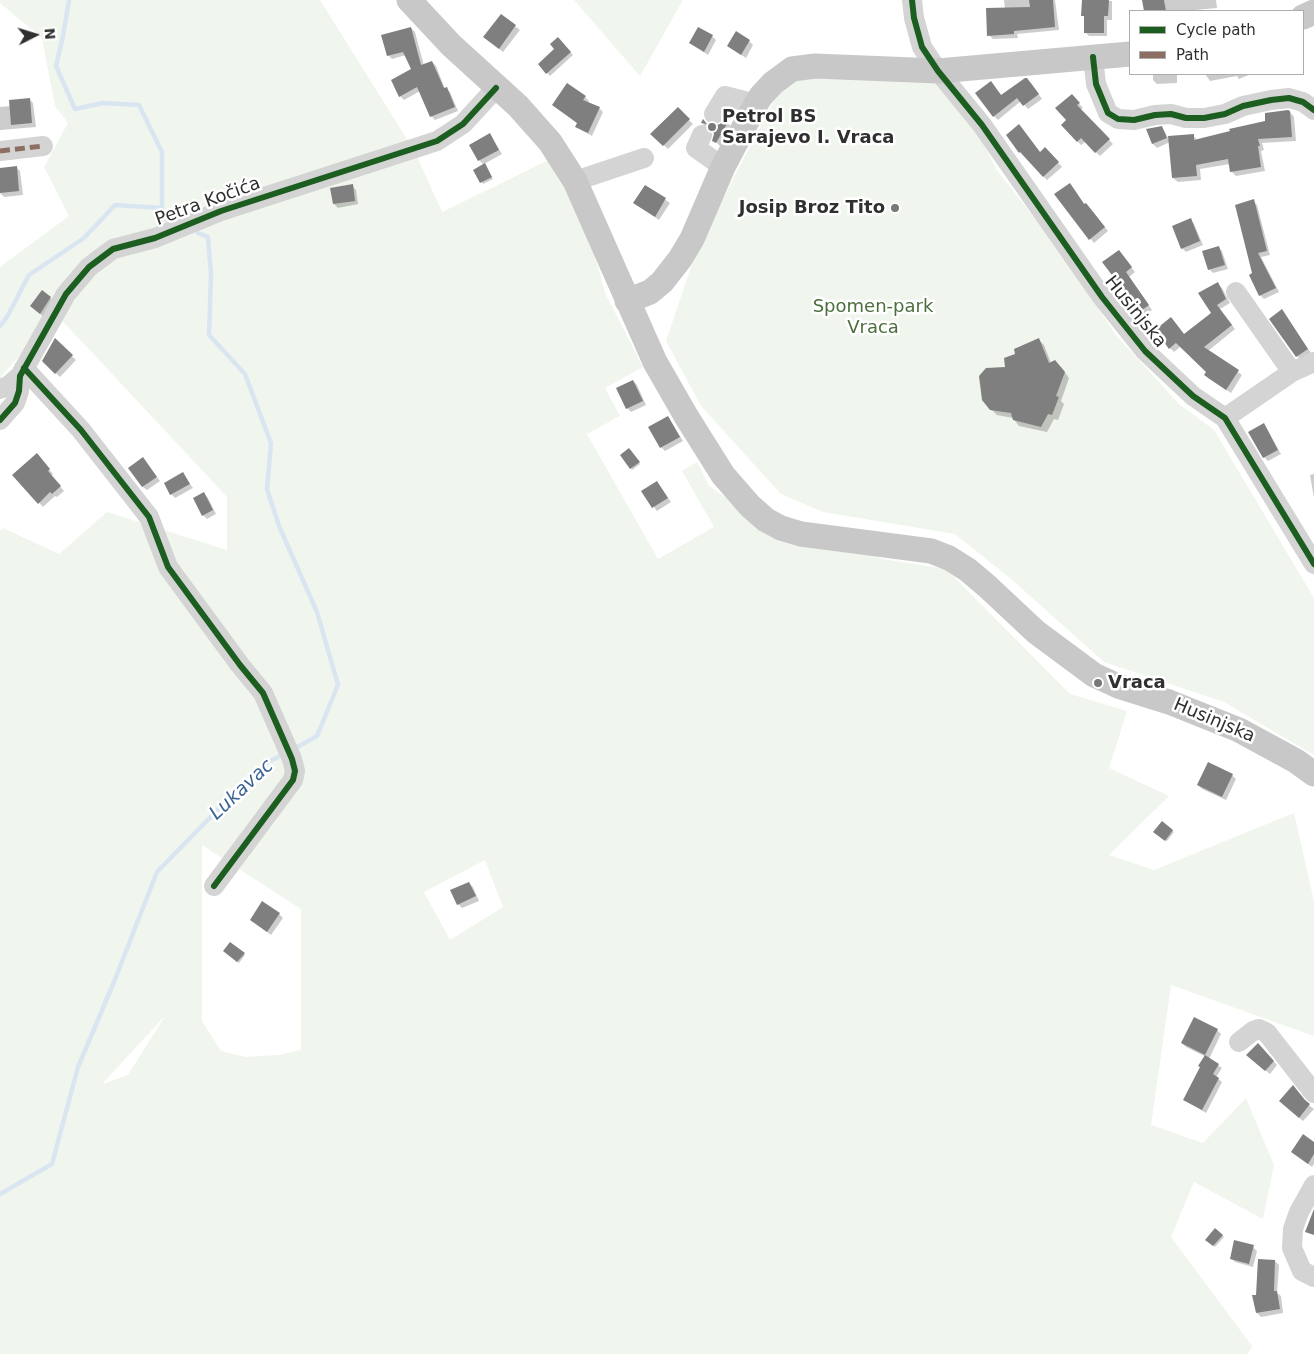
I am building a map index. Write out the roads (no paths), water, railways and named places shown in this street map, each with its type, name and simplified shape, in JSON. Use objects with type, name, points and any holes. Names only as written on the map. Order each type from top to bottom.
[{"type":"main road","name":"Husinjska","points":[[409,0],[496,88],[518,106],[550,142],[576,181],[655,362],[723,475],[750,506],[766,520],[801,534],[941,554],[968,570],[1036,632],[1094,675],[1118,686],[1169,702],[1239,730],[1296,761],[1314,774]]},
{"type":"main road","points":[[627,301],[650,292],[671,272],[692,239],[723,167],[756,104],[773,83],[792,70],[807,66],[938,71],[1129,54]]},
{"type":"street","name":"Husinjska","points":[[912,0],[914,18],[922,47],[938,71],[982,125],[1102,296],[1145,352],[1193,396],[1225,418],[1314,564]]},
{"type":"street","points":[[1093,57],[1096,84],[1108,112],[1118,119],[1134,120],[1155,115],[1171,114],[1186,118],[1204,118],[1224,114],[1243,106],[1289,98],[1303,102],[1314,110]]},
{"type":"street","name":"Petra Kočića","points":[[0,420],[15,403],[22,372],[66,294],[89,267],[113,249],[155,238],[221,211],[437,141],[463,124],[496,88]]},
{"type":"street","points":[[714,114],[725,96],[756,104]]},
{"type":"street","points":[[702,135],[696,148],[723,167]]},
{"type":"street","points":[[0,151],[43,146]]},
{"type":"street","points":[[576,181],[644,158]]},
{"type":"street","points":[[1236,292],[1292,372]]},
{"type":"street","points":[[1225,418],[1292,372],[1314,362]]},
{"type":"street","points":[[0,389],[8,386],[22,372],[81,430],[149,516],[168,567],[240,665],[263,693],[289,752],[294,771],[293,780],[214,886]]},
{"type":"street","points":[[1239,1042],[1253,1031],[1259,1029],[1267,1033],[1314,1093]]},
{"type":"street","points":[[1314,1185],[1299,1212],[1293,1229],[1292,1248],[1302,1271],[1314,1277]]},
{"type":"waterway","name":"Lukavac","points":[[69,0],[56,66],[75,109],[103,103],[139,105],[162,152],[162,218],[171,222]]},
{"type":"waterway","points":[[0,326],[7,317],[29,275],[84,238],[115,205],[162,208]]},
{"type":"waterway","name":"Lukavac","points":[[198,233],[208,237],[211,274],[209,335],[245,374],[271,443],[267,489],[279,526],[317,612],[338,685],[317,736],[294,749]]},
{"type":"waterway","name":"Lukavac","points":[[0,1194],[52,1164],[78,1067],[157,872],[232,795],[267,763],[285,753]]},
{"type":"place","name":"Petrol BS Sarajevo I. Vraca","points":[[712,127]]},
{"type":"place","name":"Josip Broz Tito","points":[[895,208]]},
{"type":"place","name":"Vraca","points":[[1098,683]]},
{"type":"park label","name":"Spomen-park Vraca","points":[[873,317]]}]
